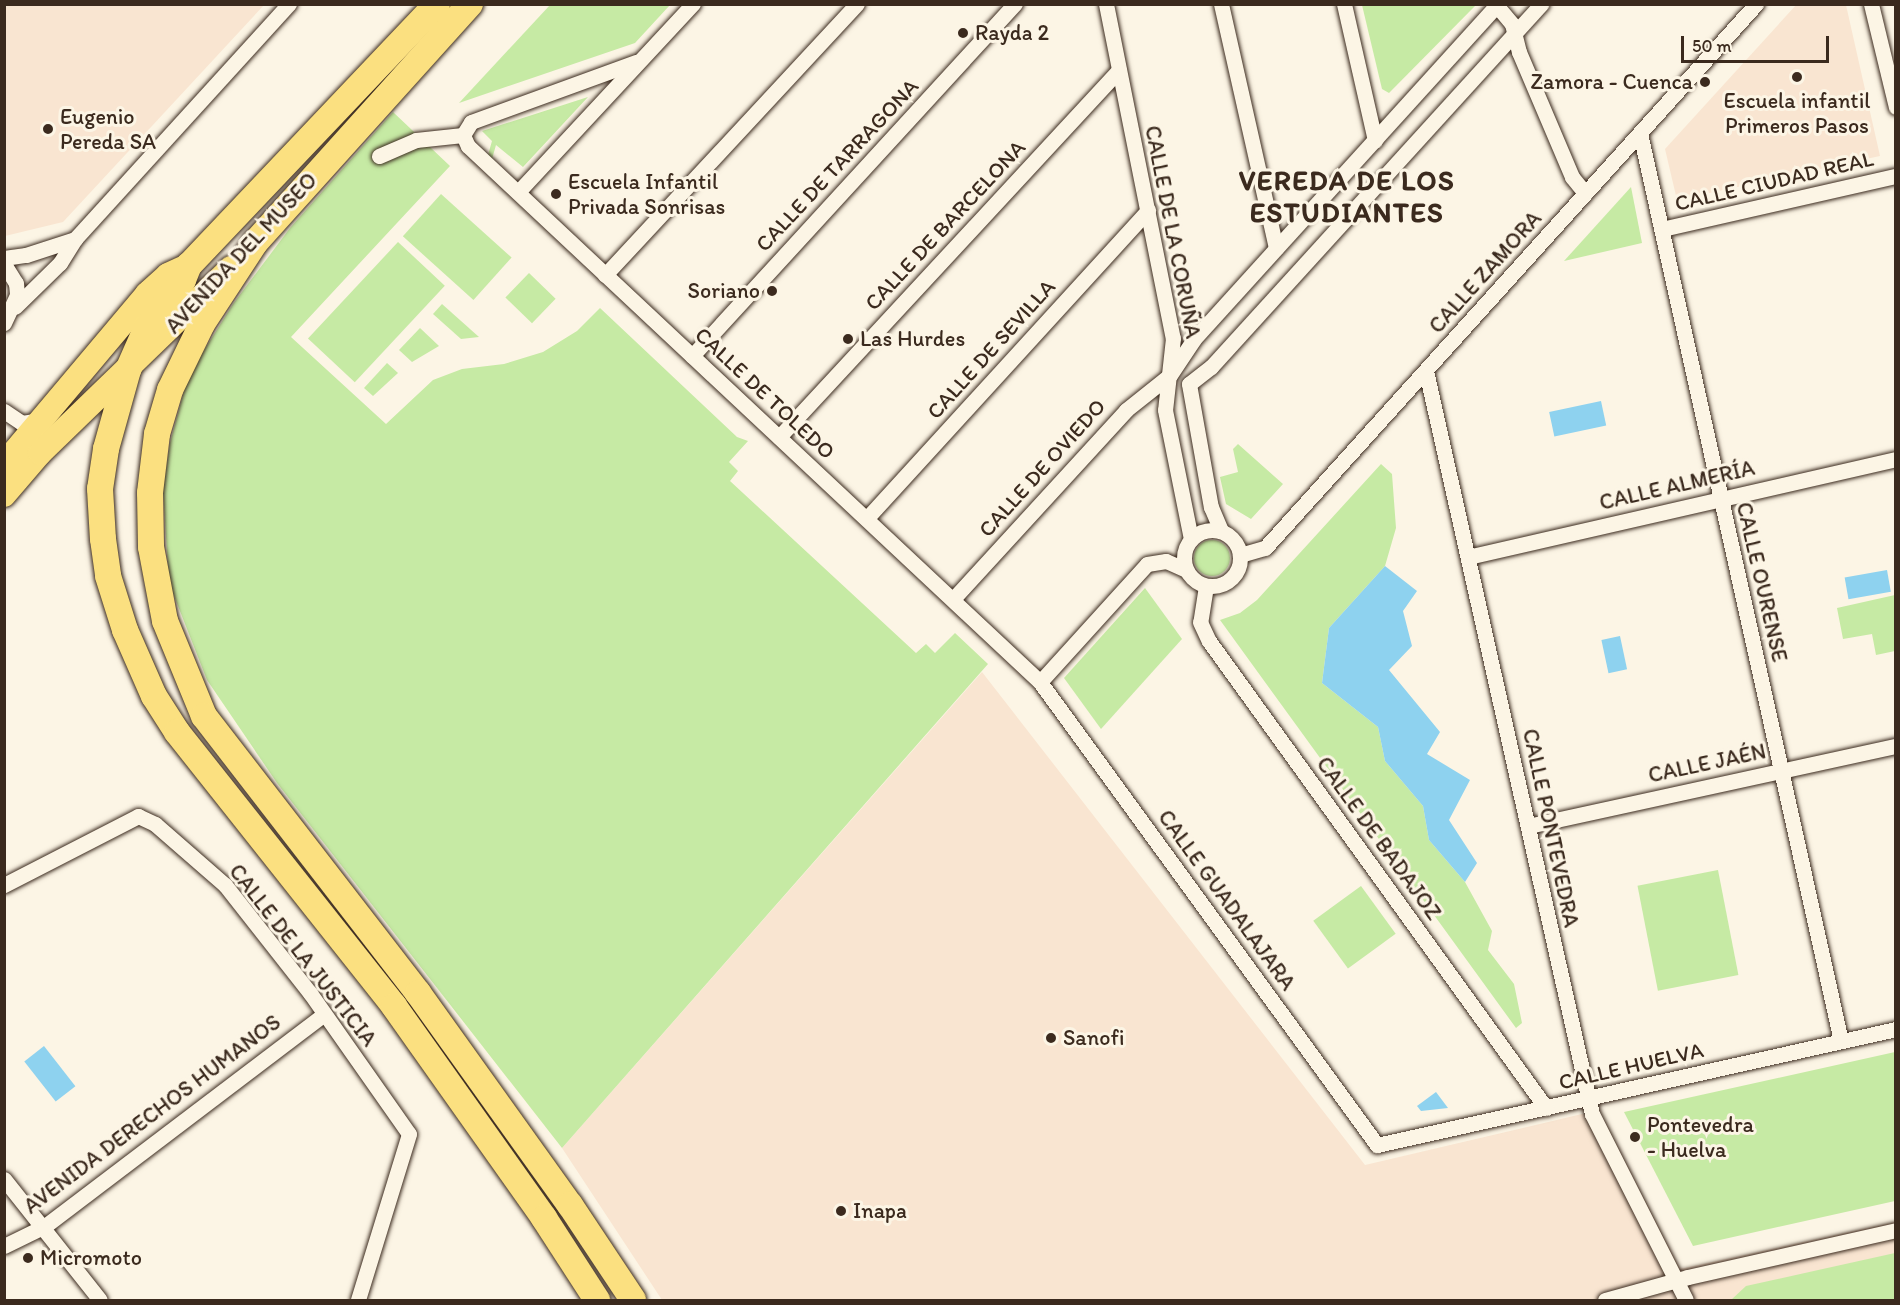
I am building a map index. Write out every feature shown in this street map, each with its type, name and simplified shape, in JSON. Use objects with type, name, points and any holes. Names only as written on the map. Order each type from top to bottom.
[{"type":"highway","name":"AVENIDA DEL MUSEO","points":[[189,265],[437,4]]},
{"type":"highway","name":"AVENIDA DEL MUSEO","points":[[255,243],[470,4]]},
{"type":"highway","points":[[255,243],[223,290],[185,356],[157,434],[150,493],[152,547],[157,586],[176,652],[201,711],[222,742],[418,993],[570,1205],[633,1300]]},
{"type":"highway","points":[[189,265],[183,280],[147,327],[128,370],[103,469],[101,525],[116,601],[154,696],[184,741],[394,1006],[544,1218],[597,1300]]},
{"type":"main road","name":"AVENIDA DEL MUSEO","points":[[4,495],[40,453],[128,370],[255,243]]},
{"type":"main road","name":"AVENIDA DEL MUSEO","points":[[5,465],[152,290],[168,275],[189,265]]},
{"type":"street","points":[[4,323],[15,307],[60,263],[75,239],[289,4]]},
{"type":"street","points":[[518,192],[693,4]]},
{"type":"street","points":[[605,275],[857,4]]},
{"type":"street","name":"CALLE DE TARRAGONA","points":[[692,356],[1015,4]]},
{"type":"street","name":"CALLE DE LA CORUÑA","points":[[1106,4],[1174,342],[1165,410],[1191,539]]},
{"type":"street","points":[[1221,4],[1276,248]]},
{"type":"street","points":[[1344,4],[1375,141]]},
{"type":"street","points":[[1189,384],[1210,367],[1542,4]]},
{"type":"street","name":"CALLE ZAMORA","points":[[1240,555],[1263,550],[1755,4]]},
{"type":"street","points":[[1871,4],[1896,107]]},
{"type":"street","points":[[1498,5],[1515,34],[1519,52],[1572,177],[1585,193]]},
{"type":"street","name":"CALLE DE OVIEDO","points":[[954,598],[1126,410],[1170,375],[1189,345],[1498,5]]},
{"type":"street","points":[[380,156],[416,140],[463,135],[471,122],[639,61]]},
{"type":"street","name":"CALLE DE BARCELONA","points":[[779,437],[1119,70]]},
{"type":"street","name":"CALLE OURENSE","points":[[1640,133],[1842,1041]]},
{"type":"street","name":"CALLE DE TOLEDO","points":[[463,135],[468,146],[954,598],[1040,682]]},
{"type":"street","name":"CALLE CIUDAD REAL","points":[[1662,229],[1896,176]]},
{"type":"street","name":"CALLE DE SEVILLA","points":[[867,518],[1148,210]]},
{"type":"street","points":[[4,258],[26,255],[75,239]]},
{"type":"street","points":[[4,264],[16,283],[15,307]]},
{"type":"street","name":"CALLE PONTEVEDRA","points":[[1426,371],[1588,1099],[1608,1149],[1686,1300]]},
{"type":"street","points":[[1170,375],[1189,384]]},
{"type":"street","points":[[1189,384],[1211,507],[1221,531]]},
{"type":"street","points":[[4,411],[22,423],[41,420]]},
{"type":"street","name":"CALLE ALMERÍA","points":[[1468,556],[1896,459]]},
{"type":"street","points":[[1040,682],[1147,564],[1166,561],[1186,570],[1194,580],[1206,586],[1230,580],[1238,567],[1240,555],[1232,538],[1221,531],[1208,530],[1191,539],[1184,550],[1186,570]]},
{"type":"street","name":"CALLE DE BADAJOZ","points":[[1206,586],[1200,622],[1209,641],[1546,1108]]},
{"type":"street","name":"CALLE GUADALAJARA","points":[[1040,682],[1377,1145]]},
{"type":"street","name":"CALLE JAÉN","points":[[1528,826],[1896,746]]},
{"type":"street","name":"CALLE DE LA JUSTICIA","points":[[4,885],[128,819],[146,818],[225,885],[324,1014],[409,1134],[358,1300]]},
{"type":"street","name":"AVENIDA DERECHOS HUMANOS","points":[[4,1246],[45,1226],[324,1014]]},
{"type":"street","name":"CALLE HUELVA","points":[[1377,1145],[1896,1029]]},
{"type":"street","points":[[4,1179],[45,1226],[100,1300]]},
{"type":"street","points":[[1605,1300],[1676,1280],[1896,1230]]},
{"type":"shaded area","points":[[5,4],[264,5],[63,222],[5,236]]},
{"type":"shaded area","name":"Escuela infantil Primeros Pasos","points":[[1797,4],[1846,5],[1880,156],[1677,200],[1665,149]]},
{"type":"shaded area","points":[[982,672],[1365,1165],[1582,1114],[1605,1121],[1680,1269],[1895,1222],[1895,1300],[662,1300],[562,1148]]},
{"type":"green space","points":[[1362,4],[1476,5],[1389,93],[1382,89]]},
{"type":"green space","points":[[550,5],[670,5],[635,43],[459,103]]},
{"type":"green space","points":[[588,97],[523,167],[496,145],[492,159],[488,155],[492,141],[482,131]]},
{"type":"green space","points":[[393,112],[450,166],[291,337],[386,424],[433,380],[462,369],[504,364],[543,352],[577,331],[600,308],[737,437],[748,441],[729,462],[738,471],[730,481],[916,653],[926,644],[935,653],[955,633],[988,664],[562,1148],[277,783],[207,680],[169,583],[163,490],[170,443],[188,376],[233,304],[290,228]]},
{"type":"green space","points":[[1631,187],[1642,243],[1564,261]]},
{"type":"green space","points":[[441,194],[512,258],[473,300],[403,236]]},
{"type":"green space","points":[[398,242],[445,286],[355,382],[308,339]]},
{"type":"green space","points":[[529,273],[556,299],[532,323],[505,297]]},
{"type":"green space","points":[[442,304],[479,337],[461,339],[433,314]]},
{"type":"green space","points":[[420,328],[439,346],[412,362],[399,350]]},
{"type":"green space","points":[[387,363],[398,373],[373,396],[364,388]]},
{"type":"green space","points":[[1238,444],[1283,484],[1251,519],[1226,504],[1220,477],[1238,472],[1233,449]]},
{"type":"green space","points":[[1381,464],[1392,474],[1396,528],[1385,566],[1329,628],[1322,683],[1378,727],[1385,761],[1423,806],[1429,840],[1465,882],[1492,931],[1488,950],[1514,984],[1522,1023],[1516,1028],[1220,620],[1240,613],[1257,600]]},
{"type":"green space","points":[[1212,540],[1224,546],[1230,558],[1224,570],[1212,576],[1200,570],[1194,558],[1200,546]]},
{"type":"green space","points":[[1145,588],[1182,639],[1101,729],[1064,678]]},
{"type":"green space","points":[[1895,595],[1895,651],[1876,655],[1872,634],[1843,639],[1837,608]]},
{"type":"green space","points":[[1718,870],[1738,975],[1658,991],[1638,886]]},
{"type":"green space","points":[[1361,886],[1396,934],[1348,968],[1313,921]]},
{"type":"green space","points":[[1895,1052],[1895,1201],[1693,1246],[1624,1112]]},
{"type":"green space","points":[[1895,1253],[1895,1300],[1731,1300],[1746,1286]]},
{"type":"water","points":[[1601,401],[1606,425],[1554,436],[1549,412]]},
{"type":"water","points":[[1385,566],[1417,591],[1403,611],[1412,646],[1389,670],[1440,732],[1427,754],[1470,780],[1449,820],[1477,863],[1465,882],[1429,840],[1423,806],[1385,761],[1378,727],[1322,683],[1329,628]]},
{"type":"water","points":[[1887,570],[1891,592],[1848,599],[1845,577]]},
{"type":"water","points":[[1620,636],[1627,669],[1608,673],[1601,640]]},
{"type":"water","points":[[44,1046],[75,1086],[56,1102],[24,1061]]},
{"type":"water","points":[[1436,1092],[1448,1108],[1421,1111],[1417,1106]]},
{"type":"place","name":"Rayda 2","points":[[963,33]]},
{"type":"place","name":"Escuela infantil Primeros Pasos","points":[[1797,77]]},
{"type":"place","name":"Zamora - Cuenca","points":[[1705,82]]},
{"type":"place","name":"Eugenio Pereda SA","points":[[48,129]]},
{"type":"place","name":"Escuela Infantil Privada Sonrisas","points":[[556,194]]},
{"type":"place","name":"Soriano","points":[[772,291]]},
{"type":"place","name":"Las Hurdes","points":[[848,339]]},
{"type":"place","name":"Sanofi","points":[[1051,1038]]},
{"type":"place","name":"Pontevedra - Huelva","points":[[1635,1137]]},
{"type":"place","name":"Inapa","points":[[841,1211]]},
{"type":"place","name":"Micromoto","points":[[28,1258]]},
{"type":"district","name":"VEREDA DE LOS ESTUDIANTES","points":[[1347,196]]}]
